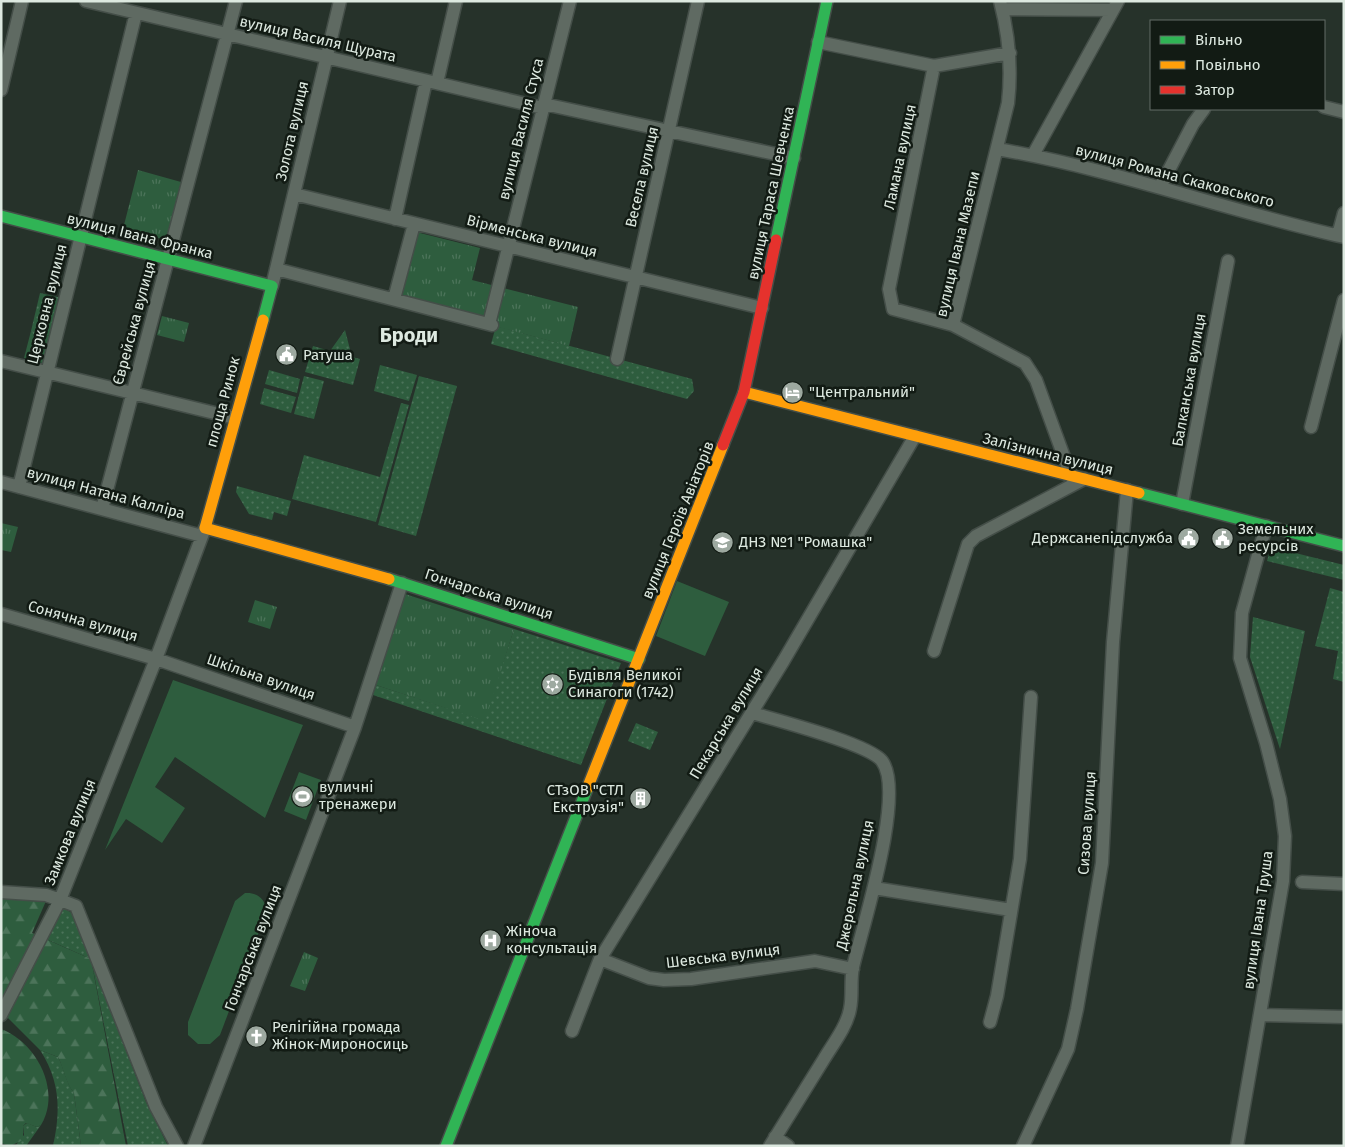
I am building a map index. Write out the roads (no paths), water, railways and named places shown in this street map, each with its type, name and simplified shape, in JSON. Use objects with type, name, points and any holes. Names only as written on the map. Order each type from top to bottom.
[{"type":"main road","name":"вулиця Тараса Шевченка","points":[[744,392],[827,1]]},
{"type":"main road","name":"вулиця Івана Франка","points":[[1,216],[272,286]]},
{"type":"main road","name":"площа Ринок","points":[[203,532],[272,286]]},
{"type":"main road","name":"Залізнична вулиця","points":[[744,392],[1344,546]]},
{"type":"main road","name":"вулиця Героїв Авіаторів","points":[[639,658],[744,392]]},
{"type":"main road","points":[[203,532],[402,583]]},
{"type":"main road","name":"Гончарська вулиця","points":[[402,583],[639,658]]},
{"type":"main road","points":[[446,1146],[639,658]]},
{"type":"street","points":[[1,90],[22,1]]},
{"type":"street","name":"вулиця Василя Щурата","points":[[86,1],[432,82],[794,158]]},
{"type":"street","name":"Єврейська вулиця","points":[[102,509],[236,1]]},
{"type":"street","name":"Золота вулиця","points":[[272,286],[340,1]]},
{"type":"street","points":[[395,219],[456,1]]},
{"type":"street","name":"вулиця Василя Стуса","points":[[394,300],[490,324],[570,1]]},
{"type":"street","name":"Весела вулиця","points":[[617,359],[698,1]]},
{"type":"street","points":[[1001,5],[1116,6],[1032,155]]},
{"type":"street","name":"вулиця Івана Мазепи","points":[[1001,5],[1010,53],[1011,79],[1008,103],[953,325],[1024,364],[1036,380],[1071,476]]},
{"type":"street","name":"Церковна вулиця","points":[[19,487],[136,13]]},
{"type":"street","points":[[818,42],[934,66],[1010,53]]},
{"type":"street","name":"Ламана вулиця","points":[[934,66],[889,288],[893,309],[953,325]]},
{"type":"street","points":[[1325,107],[1344,112]]},
{"type":"street","points":[[1160,186],[1193,124],[1203,110]]},
{"type":"street","name":"вулиця Романа Скаковського","points":[[997,149],[1032,155],[1160,186],[1341,236]]},
{"type":"street","name":"Вірменська вулиця","points":[[294,194],[762,308]]},
{"type":"street","points":[[1341,236],[1344,213]]},
{"type":"street","points":[[276,269],[394,300],[414,224]]},
{"type":"street","name":"Балканська вулиця","points":[[1182,504],[1228,261]]},
{"type":"street","points":[[1311,427],[1344,300]]},
{"type":"street","points":[[1,361],[235,418]]},
{"type":"street","name":"Пекарська вулиця","points":[[572,1031],[600,959],[752,713],[915,436]]},
{"type":"street","points":[[934,651],[968,544],[976,536],[1084,479]]},
{"type":"street","name":"вулиця Натана Калліра","points":[[1,482],[102,509],[203,532]]},
{"type":"street","name":"Сизова вулиця","points":[[1023,1146],[1068,1049],[1077,1009],[1102,863],[1113,642],[1127,490]]},
{"type":"street","name":"вулиця Івана Труша","points":[[1237,1146],[1283,881],[1285,836],[1280,799],[1266,743],[1240,658],[1242,613],[1266,526]]},
{"type":"street","name":"площа Ринок","points":[[156,660],[203,532]]},
{"type":"street","name":"Гончарська вулиця","points":[[194,1146],[355,727],[402,583]]},
{"type":"street","name":"Сонячна вулиця","points":[[1,614],[156,660]]},
{"type":"street","name":"Шкільна вулиця","points":[[156,660],[355,727]]},
{"type":"street","name":"Замкова вулиця","points":[[156,660],[60,900],[76,906],[156,1107],[176,1146]]},
{"type":"street","points":[[990,1022],[1020,859],[1031,697]]},
{"type":"street","name":"Джерельна вулиця","points":[[752,713],[850,744],[881,759],[888,771],[889,786],[884,838],[874,888],[853,969],[850,1009],[845,1021],[773,1142],[788,1146]]},
{"type":"street","points":[[1302,882],[1344,884]]},
{"type":"street","points":[[874,888],[1011,910]]},
{"type":"street","points":[[1,892],[46,894],[60,900],[1,1015]]},
{"type":"street","name":"Шевська вулиця","points":[[600,959],[649,978],[664,980],[690,979],[815,960],[853,969]]},
{"type":"street","points":[[1261,1015],[1344,1018]]},
{"type":"place","name":"Ратуша","points":[[287,355]]},
{"type":"place","name":"\"Центральний\"","points":[[793,392]]},
{"type":"place","name":"Держсанепідслужба","points":[[1189,538]]},
{"type":"place","name":"Земельних ресурсів","points":[[1222,538]]},
{"type":"place","name":"ДНЗ №1 \"Ромашка\"","points":[[723,542]]},
{"type":"place","name":"Будівля Великої Синагоги (1742)","points":[[552,684]]},
{"type":"place","name":"вуличні тренажери","points":[[303,796]]},
{"type":"place","name":"СТзОВ \"СТЛ Екструзія\"","points":[[640,799]]},
{"type":"place","name":"Жіноча консультація","points":[[490,940]]},
{"type":"place","name":"Релігійна громада Жінок-Мироносиць","points":[[256,1036]]},
{"type":"district","name":"Броди","points":[[409,335]]}]
